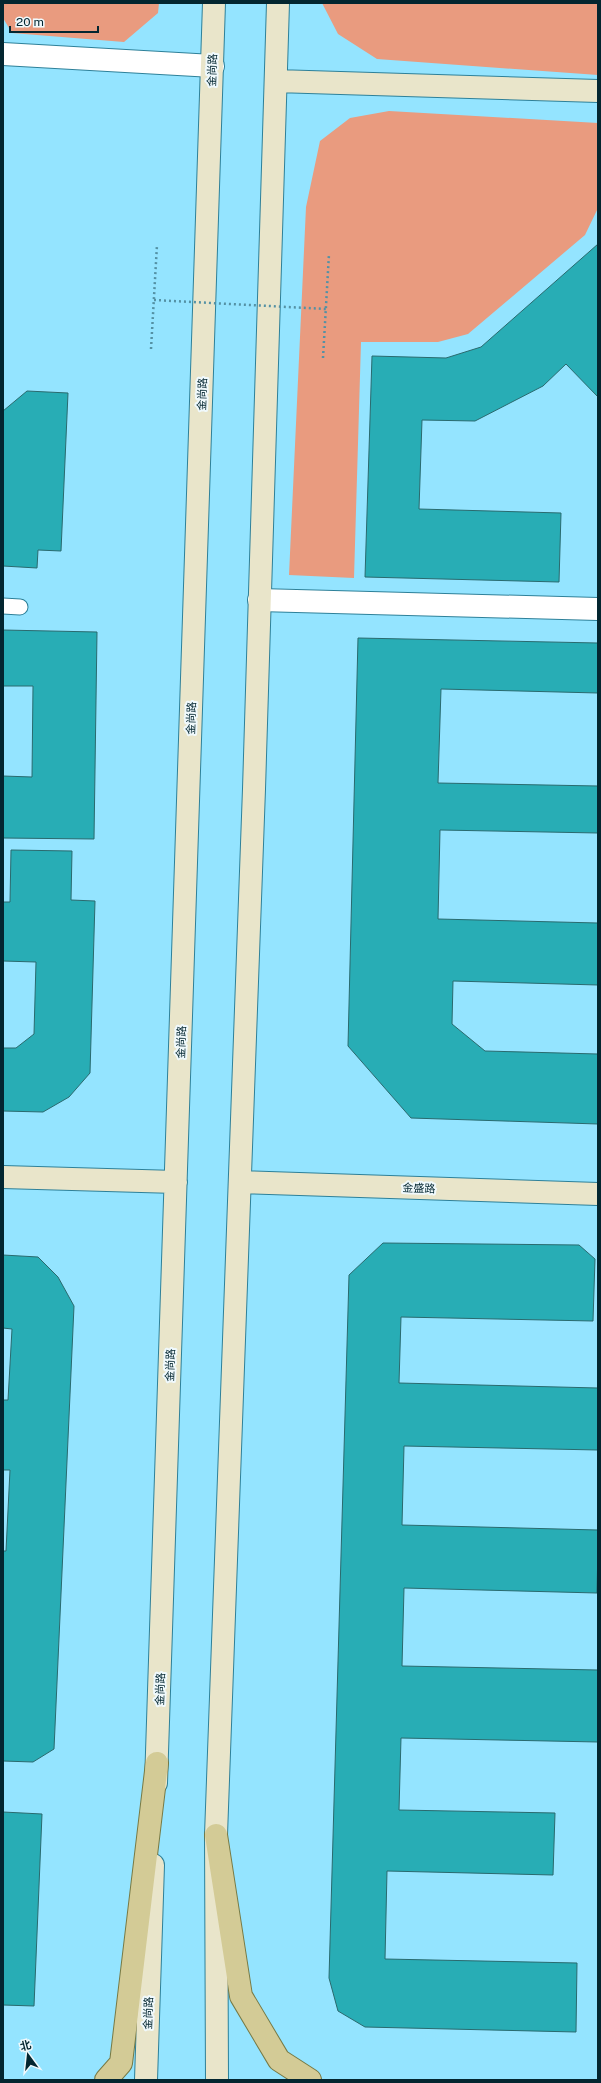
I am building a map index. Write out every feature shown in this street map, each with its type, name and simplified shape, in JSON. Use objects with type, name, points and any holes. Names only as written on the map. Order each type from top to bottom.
[{"type":"main road","name":"金尚路","points":[[146,2080],[214,3]]},
{"type":"main road","points":[[217,2080],[216,1835],[240,1182],[278,3]]},
{"type":"main road","points":[[276,81],[598,91]]},
{"type":"main road","points":[[3,1177],[176,1182]]},
{"type":"main road","name":"金盛路","points":[[240,1182],[598,1194]]},
{"type":"main road","points":[[106,2080],[121,2063],[157,1763]]},
{"type":"main road","points":[[216,1835],[241,1996],[279,2060],[310,2080]]},
{"type":"street","points":[[3,54],[212,66]]},
{"type":"street","points":[[259,600],[598,609]]},
{"type":"lane","points":[[3,606],[20,607]]},
{"type":"path","points":[[152,349],[157,245]]},
{"type":"path","points":[[323,358],[329,254]]},
{"type":"path","points":[[154,300],[326,309]]},
{"type":"shaded area","points":[[3,3],[159,3],[158,13],[124,42],[12,33],[3,18]]},
{"type":"shaded area","points":[[322,3],[598,3],[598,75],[377,59],[338,34]]},
{"type":"shaded area","points":[[389,111],[598,123],[598,208],[585,235],[468,334],[438,342],[361,342],[354,578],[289,575],[306,207],[320,141],[350,118]]},
{"type":"building","points":[[598,244],[598,397],[566,364],[543,386],[475,421],[422,420],[419,509],[561,513],[559,582],[365,577],[372,356],[446,358],[481,347]]},
{"type":"building","points":[[27,391],[68,393],[61,551],[38,550],[37,568],[3,566],[3,411]]},
{"type":"building","points":[[3,630],[97,632],[94,839],[3,838],[3,776],[32,777],[33,686],[3,686]]},
{"type":"building","points":[[358,638],[598,643],[598,693],[441,689],[438,783],[598,786],[598,833],[440,830],[438,919],[598,923],[598,985],[453,981],[452,1024],[485,1051],[598,1054],[598,1124],[411,1118],[348,1046]]},
{"type":"building","points":[[11,850],[72,851],[71,900],[95,901],[90,1073],[69,1097],[43,1112],[3,1111],[3,1048],[16,1048],[34,1034],[36,962],[3,961],[3,902],[10,902]]},
{"type":"building","points":[[383,1243],[579,1245],[595,1259],[593,1321],[401,1317],[399,1383],[598,1388],[598,1450],[404,1446],[402,1525],[598,1530],[598,1545],[597,1593],[404,1588],[402,1666],[598,1670],[598,1742],[401,1738],[399,1810],[555,1813],[553,1875],[387,1871],[385,1959],[577,1963],[576,2032],[365,2027],[338,2011],[329,1978],[349,1275]]},
{"type":"building","points":[[3,1255],[38,1257],[58,1277],[74,1306],[54,1749],[33,1762],[3,1761],[3,1551],[6,1551],[10,1470],[3,1470],[3,1400],[8,1400],[12,1329],[3,1328]]},
{"type":"building","points":[[3,1812],[42,1814],[34,2006],[3,2005]]}]
